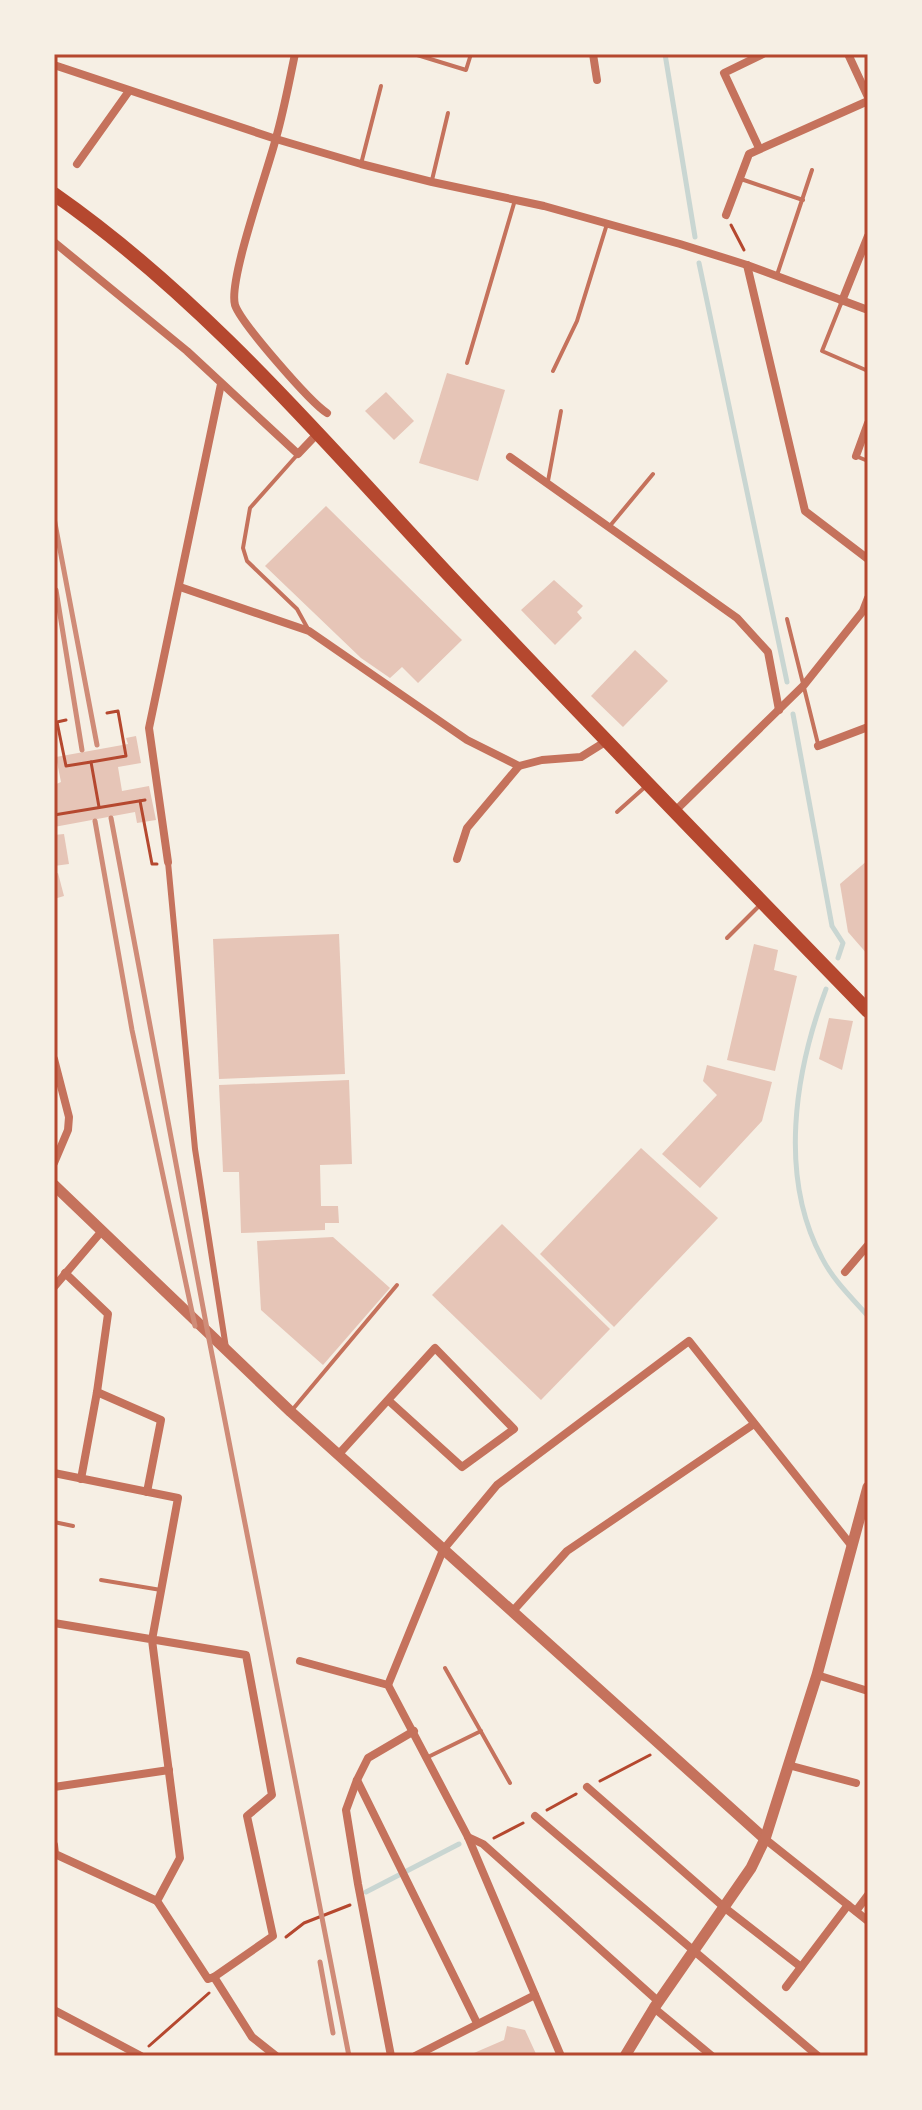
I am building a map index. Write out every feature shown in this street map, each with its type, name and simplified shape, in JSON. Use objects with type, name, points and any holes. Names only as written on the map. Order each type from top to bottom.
[{"type":"highway","points":[[54,194],[145,264],[220,334],[605,742],[868,1011]]},
{"type":"street","points":[[295,54],[276,139],[241,260],[234,302],[263,343],[327,413]]},
{"type":"street","points":[[593,54],[597,80]]},
{"type":"street","points":[[759,148],[724,73],[763,54]]},
{"type":"street","points":[[726,215],[749,154],[868,99],[848,54]]},
{"type":"street","points":[[54,65],[361,164],[607,224],[747,265],[868,310]]},
{"type":"street","points":[[77,164],[129,91]]},
{"type":"street","points":[[842,301],[868,236]]},
{"type":"street","points":[[54,242],[187,351],[298,454],[317,434]]},
{"type":"street","points":[[747,265],[805,511],[868,559]]},
{"type":"street","points":[[221,384],[149,728],[168,862],[195,1149],[226,1352]]},
{"type":"street","points":[[856,456],[868,423]]},
{"type":"street","points":[[510,457],[737,618],[768,652],[779,710]]},
{"type":"street","points":[[180,587],[309,631],[467,740],[519,766]]},
{"type":"street","points":[[674,812],[804,685],[866,613],[868,598]]},
{"type":"street","points":[[818,746],[868,727]]},
{"type":"street","points":[[457,859],[467,828],[519,766],[542,760],[581,757],[605,742]]},
{"type":"street","points":[[54,1059],[69,1117],[68,1130],[54,1163]]},
{"type":"street","points":[[54,1185],[226,1352],[443,1550],[765,1839],[868,1921]]},
{"type":"street","points":[[54,1287],[101,1232]]},
{"type":"street","points":[[845,1272],[867,1247]]},
{"type":"street","points":[[65,1273],[108,1314],[81,1479]]},
{"type":"street","points":[[388,1685],[443,1550],[497,1485],[689,1341],[851,1545]]},
{"type":"street","points":[[338,1455],[435,1348],[514,1429],[462,1467],[388,1400]]},
{"type":"street","points":[[97,1392],[161,1420],[147,1492]]},
{"type":"street","points":[[512,1612],[567,1551],[754,1424]]},
{"type":"street","points":[[54,1473],[178,1498],[152,1640],[180,1858],[157,1901]]},
{"type":"street","points":[[625,2056],[751,1868],[765,1839],[817,1675],[868,1487]]},
{"type":"street","points":[[54,1623],[246,1655],[272,1795],[247,1816],[273,1936],[208,1979],[157,1901],[55,1854],[54,1845]]},
{"type":"street","points":[[300,1661],[388,1685],[468,1837],[561,2056]]},
{"type":"street","points":[[817,1675],[868,1691]]},
{"type":"street","points":[[391,2056],[346,1810],[368,1758],[414,1731]]},
{"type":"street","points":[[788,1765],[856,1783]]},
{"type":"street","points":[[54,1787],[169,1770]]},
{"type":"street","points":[[357,1780],[477,2023]]},
{"type":"street","points":[[587,1787],[725,1908],[801,1967]]},
{"type":"street","points":[[535,1816],[818,2056]]},
{"type":"street","points":[[468,1837],[483,1844],[712,2056]]},
{"type":"street","points":[[786,1987],[852,1908],[868,1895]]},
{"type":"street","points":[[214,1977],[252,2037],[276,2056]]},
{"type":"street","points":[[415,2056],[535,1995]]},
{"type":"street","points":[[54,2010],[141,2056]]},
{"type":"lane","points":[[414,54],[466,70],[471,54]]},
{"type":"lane","points":[[361,164],[381,86]]},
{"type":"lane","points":[[432,182],[448,113]]},
{"type":"lane","points":[[776,277],[812,170]]},
{"type":"lane","points":[[739,178],[803,200]]},
{"type":"lane","points":[[467,363],[515,200]]},
{"type":"lane","points":[[553,371],[577,321],[607,224]]},
{"type":"lane","points":[[842,301],[822,351],[868,371]]},
{"type":"lane","points":[[548,484],[561,411]]},
{"type":"lane","points":[[298,454],[250,508],[243,548],[247,561],[297,609],[309,631]]},
{"type":"lane","points":[[856,456],[868,461]]},
{"type":"lane","points":[[609,527],[653,474]]},
{"type":"lane","points":[[787,619],[818,746]]},
{"type":"lane","points":[[617,812],[647,785]]},
{"type":"lane","points":[[727,938],[763,902]]},
{"type":"lane","points":[[291,1412],[397,1285]]},
{"type":"lane","points":[[54,1522],[73,1526]]},
{"type":"lane","points":[[101,1580],[161,1590]]},
{"type":"lane","points":[[445,1668],[510,1783]]},
{"type":"lane","points":[[428,1757],[481,1731]]},
{"type":"path","points":[[726,215],[747,256],[747,265]]},
{"type":"path","points":[[66,720],[57,722],[66,766],[126,756],[118,711],[107,713]]},
{"type":"path","points":[[91,762],[99,807]]},
{"type":"path","points":[[54,815],[152,799]]},
{"type":"path","points":[[140,801],[152,864],[157,864]]},
{"type":"path","points":[[483,1844],[664,1748]]},
{"type":"building","points":[[447,373],[505,390],[478,481],[419,463]]},
{"type":"building","points":[[386,392],[414,421],[394,440],[365,411]]},
{"type":"building","points":[[326,506],[462,640],[418,683],[402,667],[390,678],[361,658],[265,566]]},
{"type":"building","points":[[554,580],[583,606],[577,612],[582,618],[555,645],[521,610]]},
{"type":"building","points":[[635,650],[668,681],[623,727],[591,696]]},
{"type":"building","points":[[136,736],[141,763],[118,767],[122,791],[149,786],[156,820],[137,823],[135,812],[54,827],[54,785],[61,782],[56,757],[128,744],[126,738]]},
{"type":"building","points":[[64,834],[69,864],[54,866],[54,835]]},
{"type":"building","points":[[868,860],[868,955],[848,932],[840,884]]},
{"type":"building","points":[[58,873],[64,896],[54,899],[54,874]]},
{"type":"building","points":[[339,934],[345,1074],[219,1079],[213,939]]},
{"type":"building","points":[[754,944],[778,950],[774,970],[797,976],[775,1071],[727,1060]]},
{"type":"building","points":[[829,1018],[853,1021],[842,1070],[819,1059]]},
{"type":"building","points":[[707,1065],[772,1082],[762,1121],[700,1188],[662,1154],[717,1095],[703,1081]]},
{"type":"building","points":[[349,1080],[352,1164],[320,1165],[321,1206],[338,1206],[339,1223],[325,1223],[325,1230],[241,1233],[239,1172],[223,1172],[219,1085]]},
{"type":"building","points":[[641,1148],[718,1218],[614,1327],[540,1254]]},
{"type":"building","points":[[502,1224],[610,1329],[541,1400],[432,1295]]},
{"type":"building","points":[[333,1237],[390,1288],[323,1365],[261,1310],[257,1241]]},
{"type":"building","points":[[507,2026],[525,2030],[537,2056],[467,2056],[504,2040]]},
{"type":"waterway","points":[[665,54],[695,237]]},
{"type":"waterway","points":[[699,263],[787,682]]},
{"type":"waterway","points":[[793,714],[832,926],[843,943],[838,958]]},
{"type":"waterway","points":[[826,989],[806,1055],[800,1089],[796,1124],[800,1193],[808,1226],[826,1266],[868,1316]]},
{"type":"waterway","points":[[366,1892],[459,1844]]},
{"type":"railway","points":[[54,518],[97,745]]},
{"type":"railway","points":[[56,590],[82,750]]},
{"type":"railway","points":[[111,818],[349,2056]]},
{"type":"railway","points":[[95,821],[132,1030],[195,1326]]},
{"type":"railway","points":[[320,1962],[333,2033]]}]
